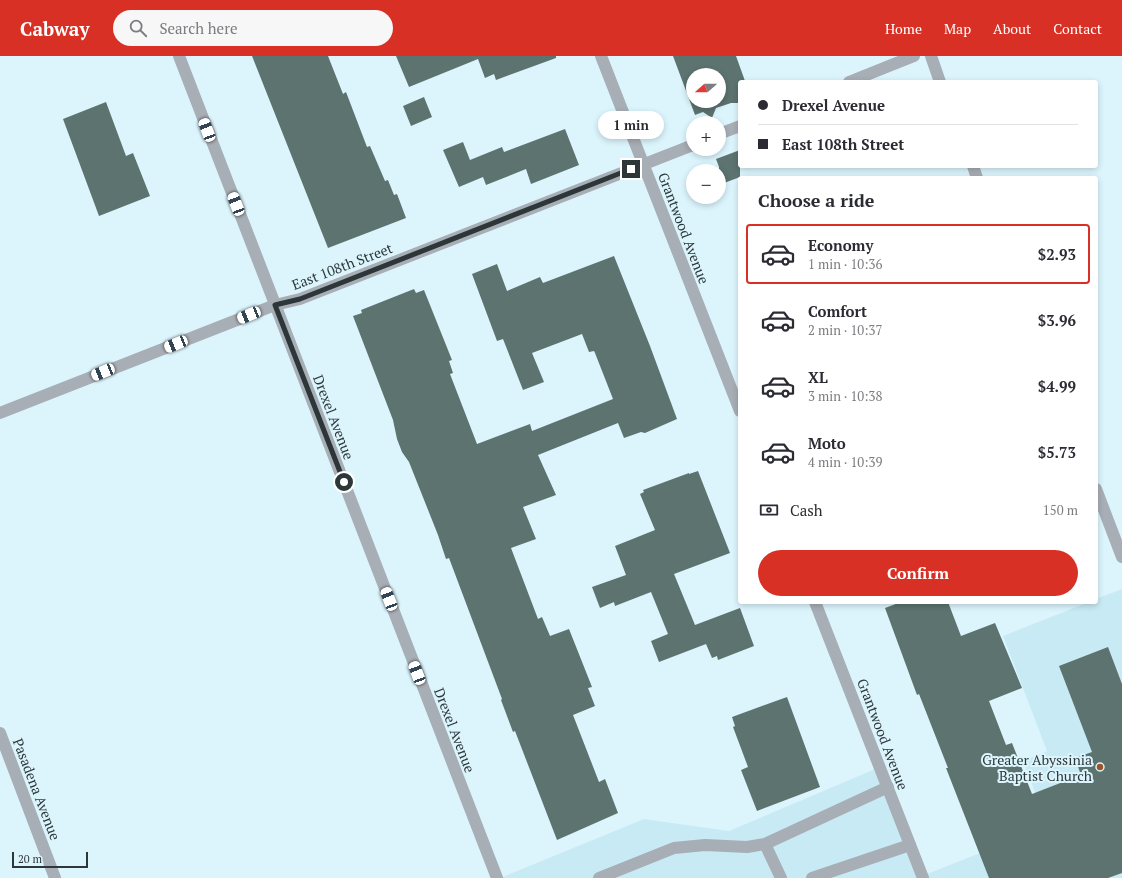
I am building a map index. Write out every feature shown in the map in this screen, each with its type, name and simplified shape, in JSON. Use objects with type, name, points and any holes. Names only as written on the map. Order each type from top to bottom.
[{"type":"street","name":"Drexel Avenue","points":[[179,56],[496,878]]},
{"type":"street","name":"Grantwood Avenue","points":[[601,56],[738,406]]},
{"type":"street","points":[[854,80],[914,56]]},
{"type":"street","points":[[930,56],[939,80]]},
{"type":"street","points":[[726,131],[738,127]]},
{"type":"street","name":"East 108th Street","points":[[0,413],[275,305],[300,299],[686,148]]},
{"type":"street","points":[[1098,494],[1122,557]]},
{"type":"street","name":"Grantwood Avenue","points":[[816,604],[923,878]]},
{"type":"street","name":"Pasadena Avenue","points":[[0,733],[55,878]]},
{"type":"street","points":[[599,878],[674,848],[705,845],[746,847],[765,844],[888,787]]},
{"type":"street","points":[[765,844],[780,878]]},
{"type":"street","points":[[812,878],[910,845]]},
{"type":"shaded area","points":[[1122,589],[1122,878],[500,878],[644,819],[729,831],[880,767],[922,876],[1048,826],[1023,761],[1047,751],[1003,636],[1084,604],[1098,604],[1098,598]]},
{"type":"building","points":[[252,56],[328,56],[343,94],[346,92],[367,147],[370,146],[385,181],[388,180],[394,195],[397,194],[406,218],[328,248]]},
{"type":"building","points":[[396,56],[556,56],[556,58],[496,80],[494,74],[485,78],[478,59],[409,87]]},
{"type":"building","points":[[673,56],[736,56],[745,80],[738,80],[738,103],[726,105],[726,68],[686,68],[686,91]]},
{"type":"building","points":[[424,97],[432,117],[411,126],[403,106]]},
{"type":"building","points":[[106,102],[126,156],[133,153],[150,196],[99,216],[63,119]]},
{"type":"building","points":[[692,108],[716,108],[713,116],[709,116],[703,112],[695,115]]},
{"type":"building","points":[[565,129],[579,165],[531,184],[526,169],[486,185],[483,177],[459,187],[443,150],[463,142],[470,160],[502,147],[504,152]]},
{"type":"building","points":[[738,151],[738,168],[740,168],[740,176],[726,182],[726,164],[718,164],[716,159]]},
{"type":"building","points":[[614,256],[677,419],[645,433],[641,432],[624,438],[618,423],[538,455],[556,495],[523,507],[536,539],[511,548],[538,619],[542,617],[550,636],[569,629],[592,687],[588,688],[595,706],[573,715],[599,782],[605,779],[618,813],[557,840],[515,731],[513,732],[449,558],[446,559],[409,462],[402,452],[397,439],[393,420],[353,316],[362,313],[361,310],[414,289],[416,293],[424,290],[452,360],[449,361],[453,373],[450,374],[477,444],[530,424],[532,431],[613,399],[595,353],[594,351],[589,352],[582,334],[532,353],[544,382],[523,390],[503,339],[497,341],[472,274],[497,264],[507,291],[540,277],[543,283]]},
{"type":"building","points":[[698,471],[730,553],[674,574],[695,625],[740,608],[754,646],[718,660],[717,656],[712,658],[706,644],[659,662],[651,641],[668,634],[651,592],[615,606],[614,602],[600,608],[592,587],[626,575],[615,546],[655,530],[640,494],[644,492],[643,490]]},
{"type":"building","points":[[896,604],[949,604],[961,636],[995,623],[1022,688],[989,701],[1006,745],[1012,743],[1032,794],[1081,775],[1075,758],[1092,752],[1059,666],[1108,647],[1122,684],[1122,873],[1108,878],[989,878],[919,694],[917,695],[885,608]]},
{"type":"building","points":[[787,697],[820,787],[757,811],[741,770],[748,767],[733,727],[735,726],[732,717]]},
{"type":"place","name":"Greater Abyssinia Baptist Church","points":[[1100,767]]},
{"type":"route","points":[[344,482],[275,305],[300,299],[631,169]]}]
